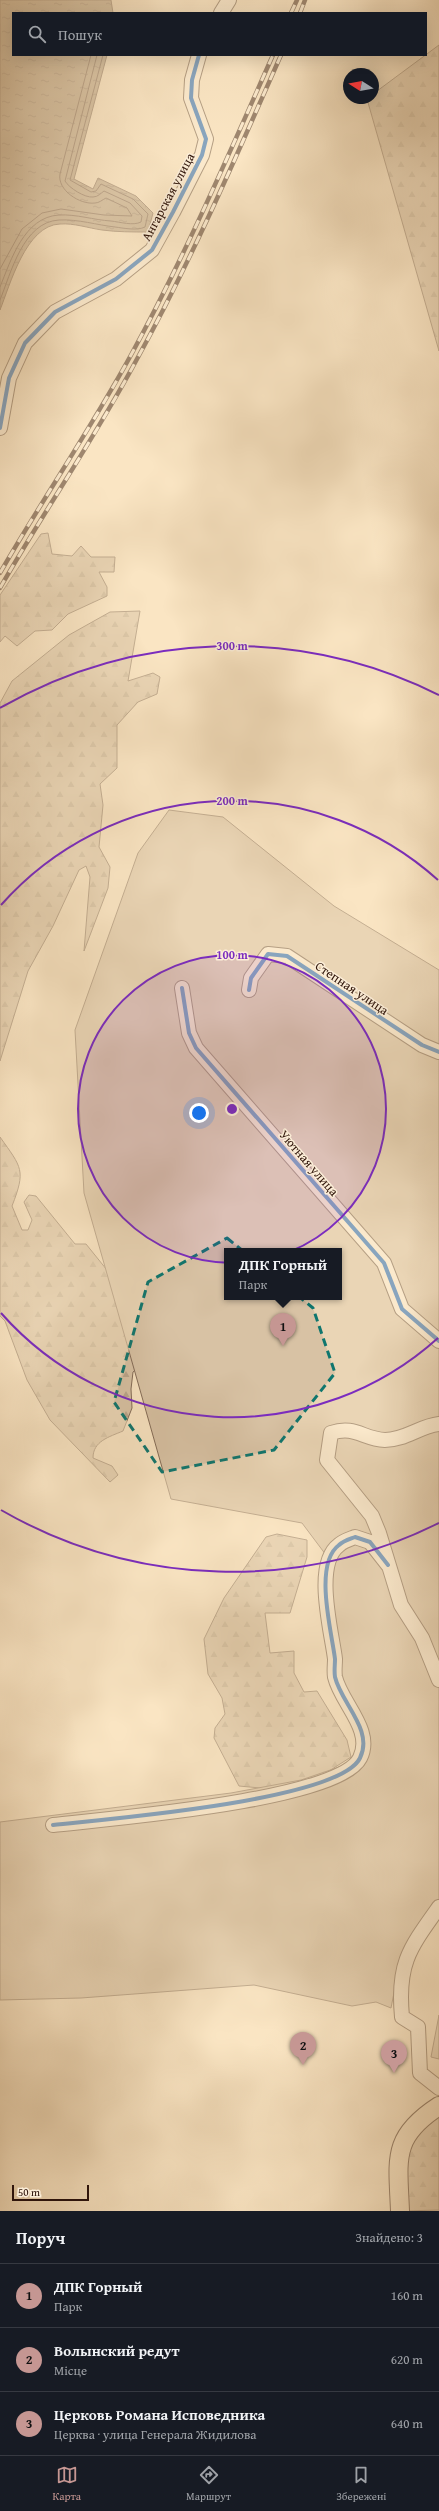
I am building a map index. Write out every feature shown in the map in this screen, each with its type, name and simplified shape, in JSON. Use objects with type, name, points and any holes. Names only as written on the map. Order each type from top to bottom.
[{"type":"main road","points":[[400,2211],[399,2164],[404,2142],[415,2123],[439,2106]]},
{"type":"street","points":[[222,12],[229,0]]},
{"type":"street","name":"Ангарская улица","points":[[0,428],[9,378],[25,343],[55,312],[116,279],[152,250],[173,212],[202,155],[206,139],[191,98],[192,80],[199,56]]},
{"type":"street","name":"Степная улица","points":[[249,990],[251,978],[268,954],[287,956],[422,1046],[439,1052]]},
{"type":"street","name":"Уютная улица","points":[[182,988],[189,1033],[196,1048],[384,1263],[402,1309],[439,1341]]},
{"type":"street","points":[[439,1424],[430,1425],[397,1439],[385,1440],[343,1429],[331,1433],[327,1460],[372,1516],[379,1533],[401,1605],[422,1638],[439,1680]]},
{"type":"street","points":[[53,1825],[160,1813],[257,1799],[320,1783],[351,1768],[360,1759],[363,1747],[362,1732],[335,1678],[335,1659],[325,1598],[329,1561],[338,1545],[355,1537],[370,1542],[388,1565]]},
{"type":"street","points":[[439,1907],[407,1958],[400,1981],[400,1992],[402,2017],[418,2027],[420,2073],[439,2088]]},
{"type":"highlighted area","points":[[227,1238],[313,1308],[335,1373],[274,1450],[162,1472],[114,1402],[148,1282]]},
{"type":"green space","points":[[439,45],[439,351],[368,104],[379,104],[379,90],[424,56],[427,56],[427,54]]},
{"type":"green space","points":[[48,533],[52,554],[72,556],[81,546],[91,557],[115,557],[114,572],[99,572],[107,587],[107,596],[68,614],[52,630],[35,631],[17,646],[5,636],[0,642],[0,595],[41,534]]},
{"type":"green space","points":[[140,611],[128,681],[153,673],[160,677],[157,694],[138,702],[117,725],[117,768],[100,784],[103,805],[99,847],[110,867],[108,888],[84,951],[90,877],[86,866],[79,870],[53,926],[28,971],[0,1061],[0,703],[12,681],[69,635],[110,612]]},
{"type":"green space","points":[[169,810],[223,817],[334,906],[439,970],[439,1915],[400,1962],[391,2008],[376,2002],[352,2006],[254,1985],[81,1998],[0,2000],[0,1822],[231,1793],[301,1780],[348,1764],[361,1749],[333,1677],[326,1555],[302,1523],[171,1499],[84,1193],[75,1030],[138,853]]},
{"type":"green space","points":[[0,1137],[13,1156],[20,1170],[19,1184],[12,1206],[22,1230],[28,1230],[32,1220],[24,1202],[29,1195],[36,1196],[75,1244],[86,1244],[132,1301],[148,1360],[133,1372],[131,1389],[132,1408],[123,1431],[103,1440],[96,1447],[94,1452],[93,1458],[112,1466],[118,1475],[110,1482],[50,1420],[27,1380],[5,1321],[0,1316]]},
{"type":"green space","points":[[277,1534],[307,1540],[307,1557],[290,1613],[265,1613],[270,1653],[294,1651],[294,1673],[304,1692],[317,1691],[347,1740],[351,1757],[318,1778],[271,1789],[239,1786],[214,1738],[215,1728],[225,1714],[222,1698],[208,1674],[204,1639],[224,1598],[266,1537]]},
{"type":"green space","points":[[439,2015],[439,2059],[431,2057]]},
{"type":"green space","points":[[439,2111],[439,2210],[403,2211],[406,2142]]},
{"type":"water","points":[[0,0],[111,0],[113,12],[12,12],[12,56],[107,56],[74,179],[93,189],[98,178],[136,196],[153,213],[148,232],[108,231],[65,224],[48,227],[38,234],[21,258],[14,272],[0,310]]},
{"type":"railway","points":[[291,12],[297,0]]},
{"type":"railway","points":[[300,12],[305,0]]},
{"type":"railway","points":[[0,573],[131,355],[205,206],[273,56]]},
{"type":"railway","points":[[0,588],[87,446],[157,322],[212,208],[281,56]]},
{"type":"cycle path","points":[[0,428],[9,378],[25,343],[55,312],[116,279],[152,250],[173,212],[202,155],[206,139],[191,98],[192,80],[199,56]]},
{"type":"cycle path","points":[[249,990],[251,978],[268,954],[287,956],[422,1045],[439,1052]]},
{"type":"cycle path","points":[[182,988],[189,1033],[196,1048],[384,1263],[402,1309],[439,1341]]},
{"type":"cycle path","points":[[53,1825],[167,1813],[267,1797],[310,1786],[343,1773],[360,1758],[363,1748],[363,1737],[360,1727],[343,1697],[335,1677],[335,1659],[326,1599],[327,1567],[331,1554],[339,1545],[355,1537],[370,1542],[388,1565]]},
{"type":"place","name":"ДПК Горный","points":[[283,1346]]},
{"type":"place","name":"Волынский редут","points":[[303,2065]]},
{"type":"place","name":"Церковь Романа Исповедника","points":[[394,2073]]}]
